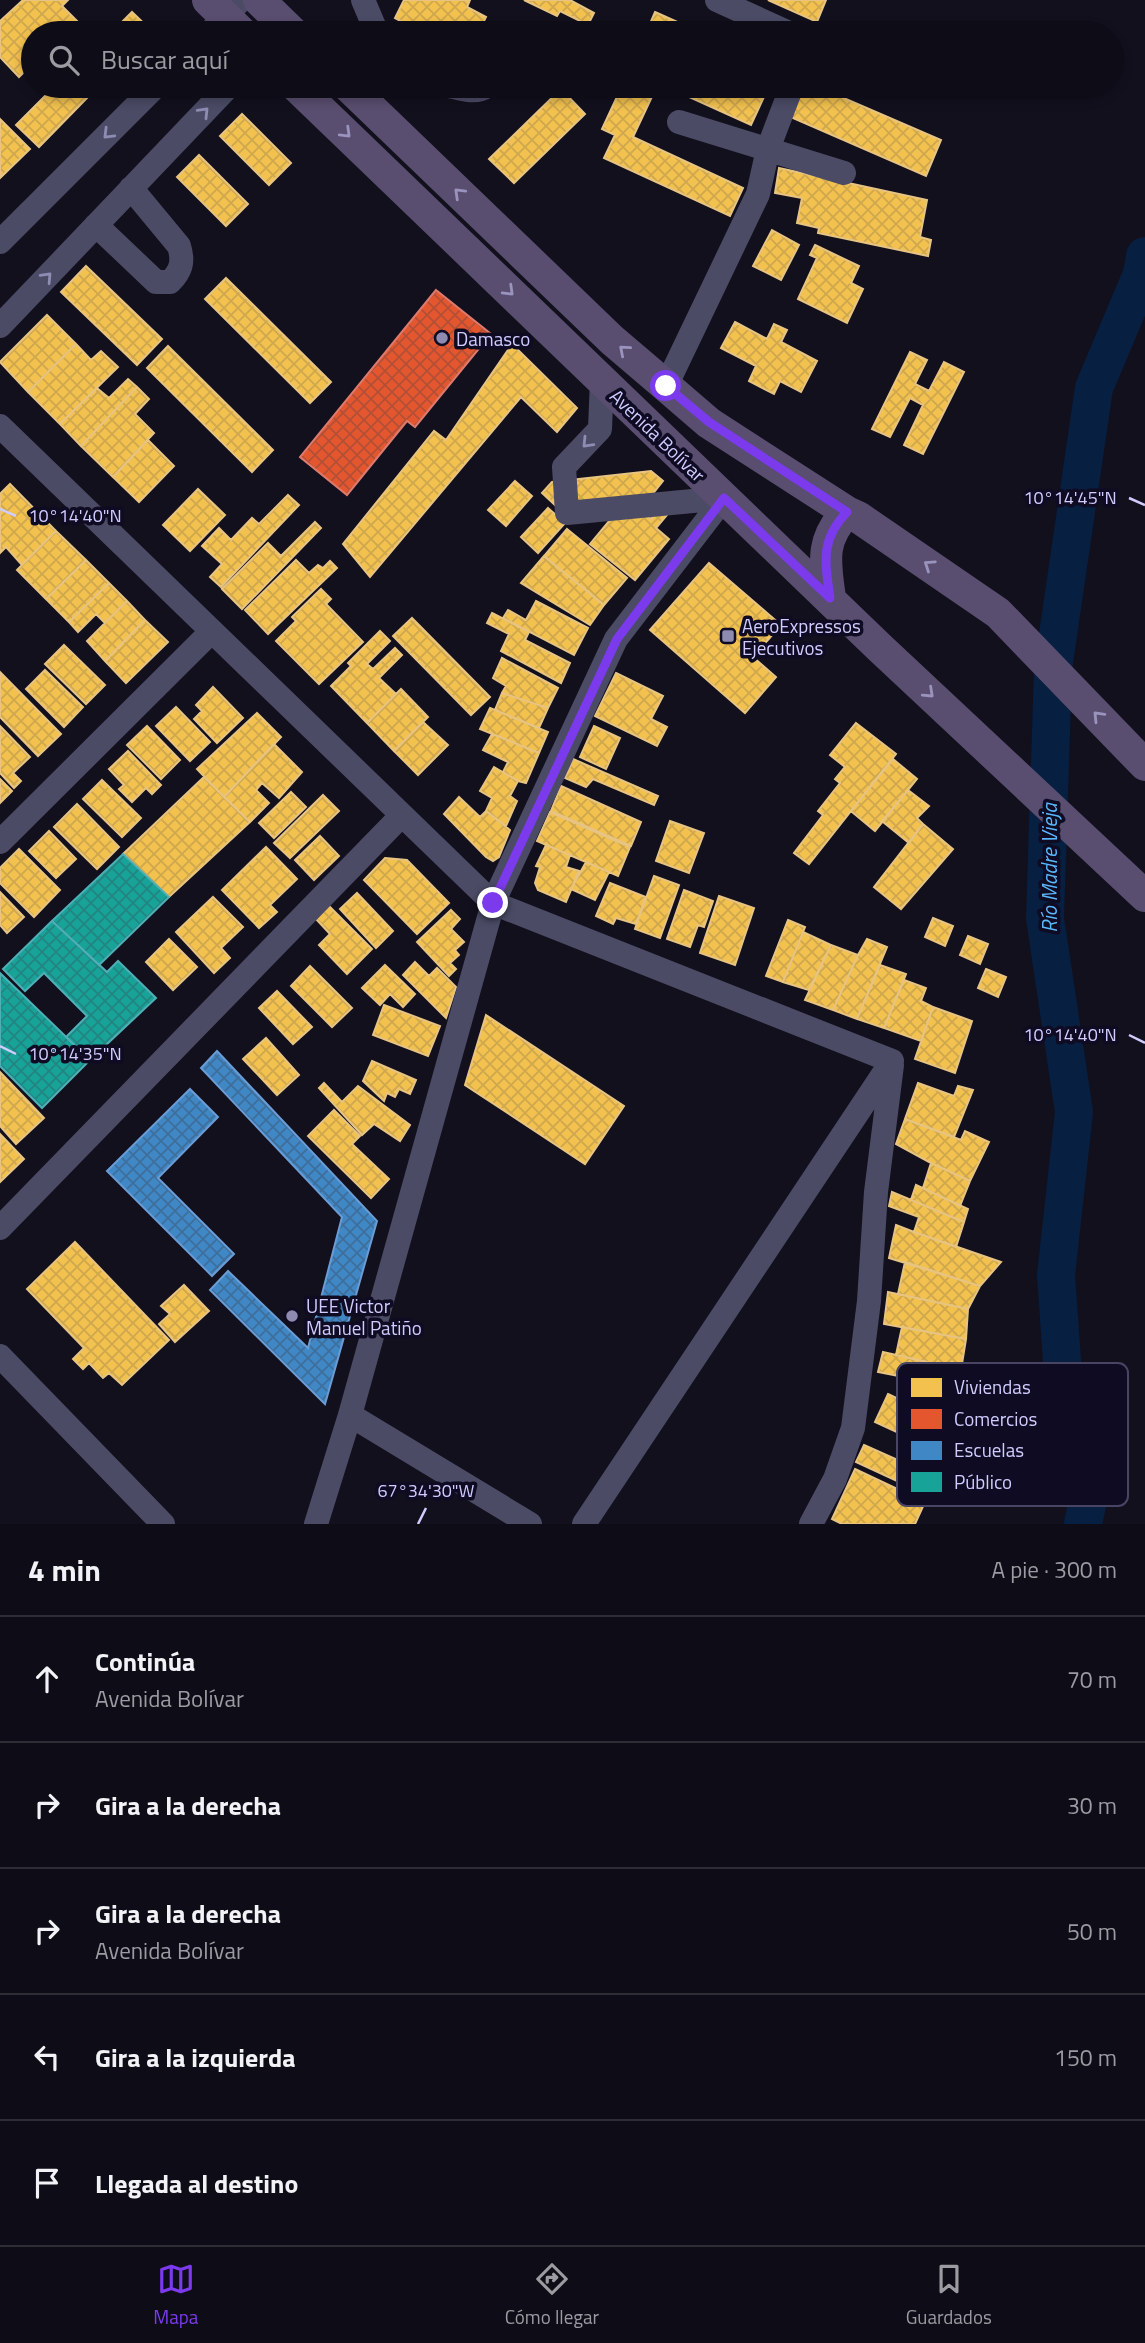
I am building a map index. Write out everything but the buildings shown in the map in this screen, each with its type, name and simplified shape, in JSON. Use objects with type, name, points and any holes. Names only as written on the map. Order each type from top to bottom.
[{"type":"main road","points":[[259,0],[278,21]]},
{"type":"main road","name":"Avenida Bolívar","points":[[308,98],[879,647],[1145,895]]},
{"type":"main road","name":"Avenida Bolívar","points":[[366,98],[612,340],[709,422],[998,613],[1145,765]]},
{"type":"main road","points":[[830,598],[825,560],[830,534],[835,524],[852,515]]},
{"type":"street","points":[[363,0],[371,21]]},
{"type":"street","points":[[717,0],[763,21]]},
{"type":"street","points":[[0,242],[144,98]]},
{"type":"street","points":[[0,326],[217,98]]},
{"type":"street","points":[[666,386],[758,194],[768,149],[787,98]]},
{"type":"street","points":[[679,122],[844,173]]},
{"type":"street","points":[[96,225],[156,282],[170,282],[179,273],[183,258],[179,246],[131,188]]},
{"type":"street","points":[[602,380],[600,429],[564,467],[567,513],[724,498]]},
{"type":"street","points":[[5,441],[212,631],[493,903],[892,1060]]},
{"type":"street","points":[[316,1524],[350,1415],[493,903],[617,639],[724,498]]},
{"type":"street","points":[[0,842],[212,631]]},
{"type":"street","points":[[0,1228],[402,815]]},
{"type":"street","points":[[584,1524],[892,1060]]},
{"type":"street","points":[[811,1524],[835,1479],[853,1428],[869,1301],[876,1192],[892,1060]]},
{"type":"street","points":[[0,1356],[163,1524]]},
{"type":"street","points":[[350,1415],[530,1524]]},
{"type":"waterway","name":"Río Madre Vieja","points":[[1062,1363],[1056,1275],[1074,1112],[1045,918],[1053,669],[1094,388],[1142,274],[1145,256]]},
{"type":"waterway","name":"Río Madre Vieja","points":[[1083,1524],[1087,1506]]},
{"type":"place","name":"Damasco","points":[[442,338]]},
{"type":"place","name":"AeroExpressos Ejecutivos","points":[[728,636]]},
{"type":"place","name":"UEE Victor Manuel Patiño","points":[[292,1316]]},
{"type":"route","points":[[493,903],[617,639],[724,498],[830,598],[825,560],[827,546],[835,524],[847,512],[709,422],[666,386]]}]
